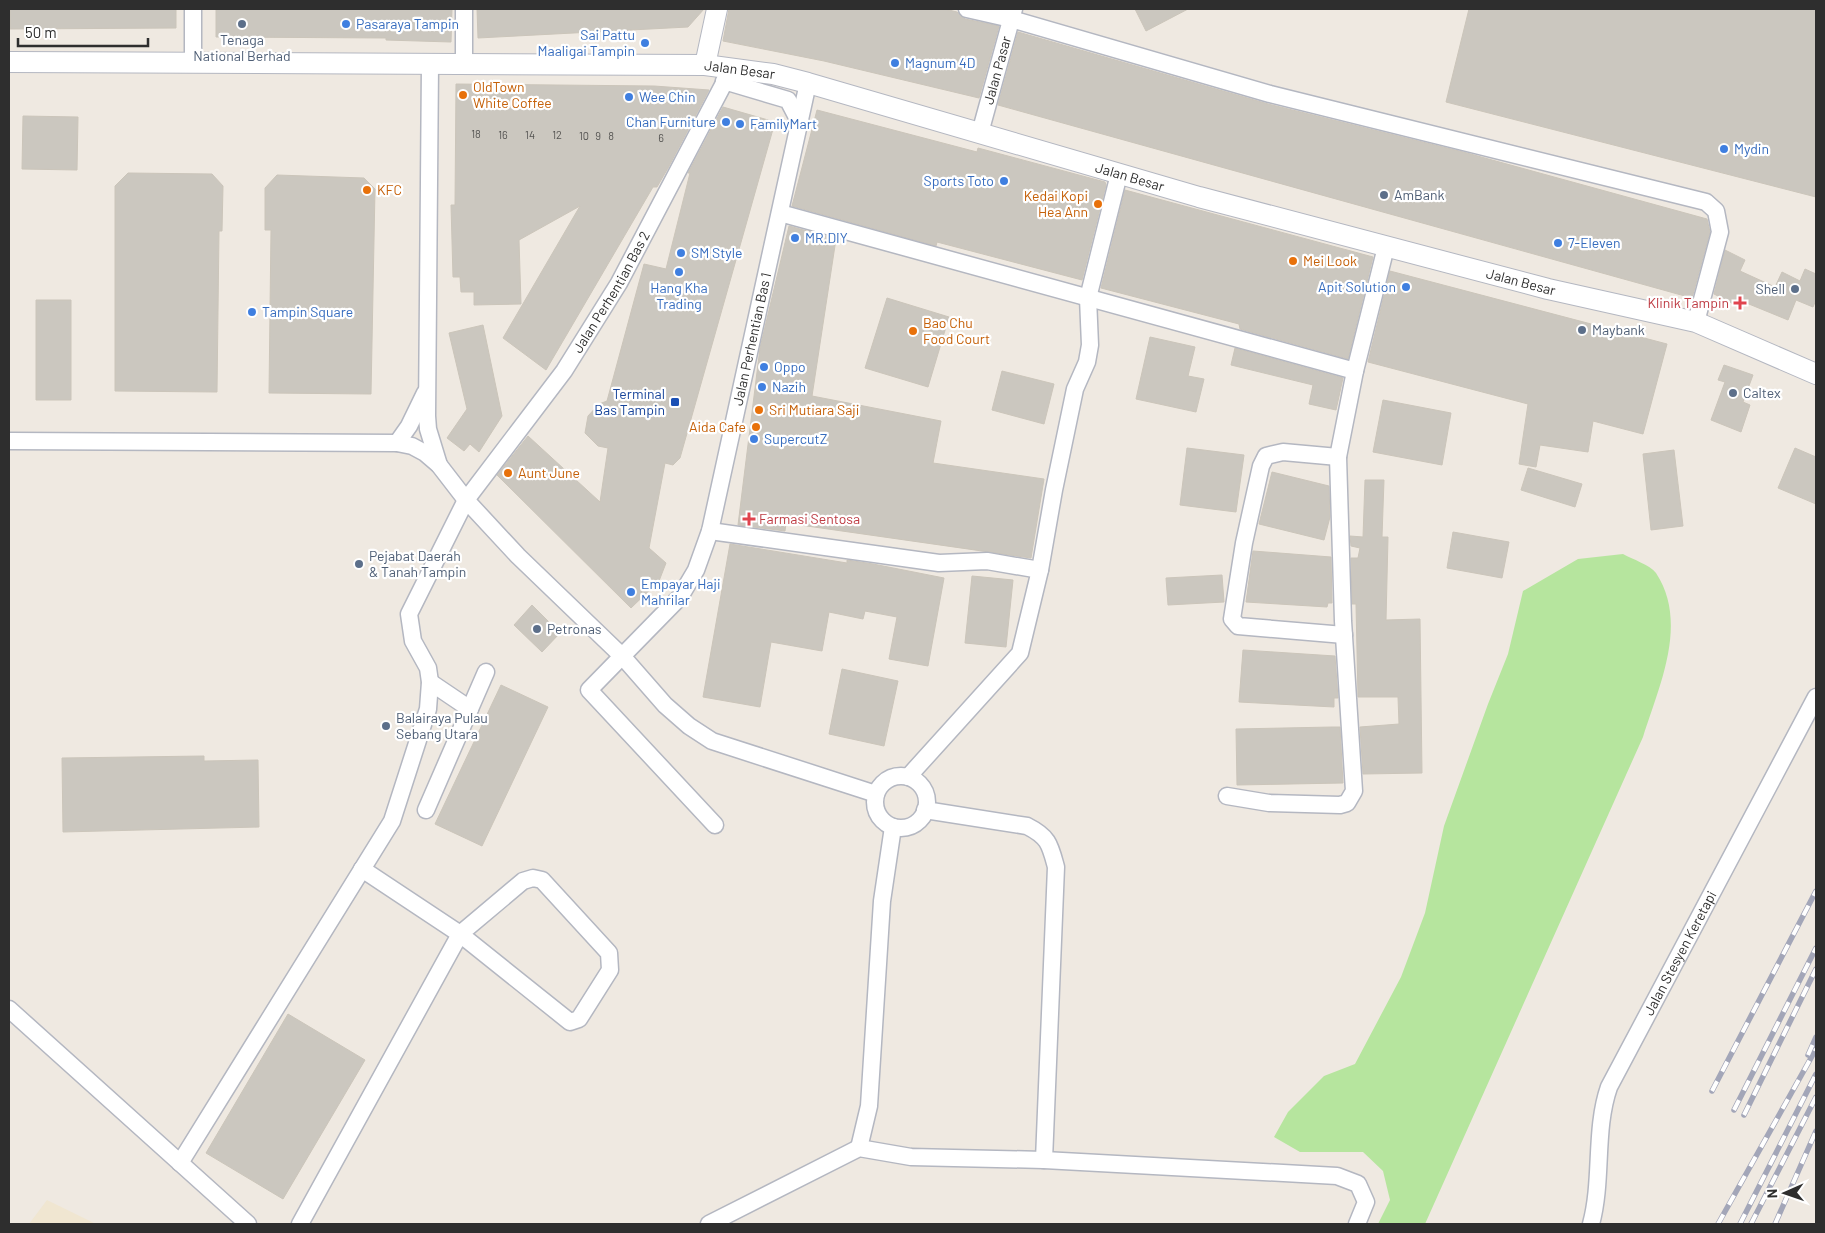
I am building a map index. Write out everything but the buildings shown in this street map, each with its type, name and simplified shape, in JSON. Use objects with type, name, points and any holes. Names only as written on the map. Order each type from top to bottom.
[{"type":"street","points":[[193,9],[193,63]]},
{"type":"street","points":[[464,9],[464,64]]},
{"type":"street","points":[[705,65],[717,9]]},
{"type":"street","points":[[967,9],[1013,14],[1270,94],[1706,202],[1716,211],[1720,232],[1696,322]]},
{"type":"street","name":"Jalan Pasar","points":[[980,132],[1013,14]]},
{"type":"street","name":"Jalan Besar","points":[[9,62],[705,65],[728,74],[808,83],[1119,174],[1386,247],[1548,290],[1696,322],[1816,374]]},
{"type":"street","points":[[430,64],[428,429],[439,465]]},
{"type":"street","points":[[728,74],[788,100],[800,123]]},
{"type":"street","name":"Jalan Perhentian Bas 2","points":[[430,682],[428,668],[413,641],[409,614],[466,500],[564,371],[620,283],[728,74]]},
{"type":"street","name":"Jalan Perhentian Bas 1","points":[[714,825],[589,690],[680,597],[696,570],[710,531],[808,83]]},
{"type":"street","points":[[908,777],[1020,653],[1040,570],[1075,389],[1087,362],[1090,345],[1088,298],[1119,174]]},
{"type":"street","points":[[780,214],[1355,371]]},
{"type":"street","points":[[1227,796],[1269,803],[1340,806],[1347,803],[1354,791],[1344,635],[1338,457],[1355,371],[1386,247]]},
{"type":"street","points":[[397,443],[409,426],[428,386]]},
{"type":"street","points":[[9,441],[397,443],[425,453],[439,465],[466,500],[518,556],[623,657],[665,705],[689,726],[712,741],[876,794]]},
{"type":"street","points":[[1338,457],[1283,452],[1266,456],[1261,466],[1244,543],[1232,619],[1238,626],[1344,635]]},
{"type":"street","points":[[710,531],[939,563],[987,561],[1040,570]]},
{"type":"street","points":[[426,810],[486,672]]},
{"type":"street","points":[[180,1163],[392,821],[428,709],[430,682],[470,709]]},
{"type":"street","name":"Jalan Stesyen Keretapi","points":[[1591,1224],[1600,1154],[1603,1104],[1609,1087],[1816,697]]},
{"type":"street","points":[[900,776],[908,777],[916,780],[925,793],[925,810],[916,823],[909,827],[893,827],[880,818],[875,802],[876,794],[885,781],[900,776]]},
{"type":"street","points":[[925,810],[1027,826],[1039,832],[1050,842],[1056,867],[1044,1160]]},
{"type":"street","points":[[859,1148],[868,1106],[882,901],[893,827]]},
{"type":"street","points":[[300,1224],[460,934],[524,881],[533,878],[542,880],[609,953],[610,970],[578,1019],[570,1022],[460,934],[362,869]]},
{"type":"street","points":[[9,1009],[248,1224]]},
{"type":"street","points":[[709,1224],[859,1148],[911,1157],[1044,1160],[1337,1176],[1358,1184],[1366,1202],[1356,1224]]},
{"type":"shaded area","points":[[47,1200],[96,1224],[29,1224]]},
{"type":"green space","points":[[1623,554],[1656,573],[1666,592],[1670,613],[1671,633],[1668,655],[1643,737],[1425,1224],[1378,1224],[1390,1200],[1383,1171],[1363,1152],[1300,1152],[1274,1137],[1288,1112],[1324,1076],[1355,1064],[1401,977],[1425,913],[1444,826],[1508,654],[1523,591],[1578,559]]},
{"type":"railway","points":[[1712,1091],[1816,891]]},
{"type":"railway","points":[[1734,1110],[1816,948]]},
{"type":"railway","points":[[1744,1115],[1816,969]]},
{"type":"railway","points":[[1808,1055],[1816,1037]]},
{"type":"railway","points":[[1718,1224],[1816,1049]]},
{"type":"railway","points":[[1740,1224],[1816,1074]]},
{"type":"railway","points":[[1751,1224],[1816,1097]]},
{"type":"railway","points":[[1775,1224],[1816,1131]]},
{"type":"place","name":"Tenaga National Berhad","points":[[242,24]]},
{"type":"place","name":"Pasaraya Tampin","points":[[346,24]]},
{"type":"place","name":"Sai Pattu Maaligai Tampin","points":[[645,43]]},
{"type":"place","name":"Magnum 4D","points":[[895,63]]},
{"type":"place","name":"OldTown White Coffee","points":[[463,95]]},
{"type":"place","name":"Wee Chin","points":[[629,97]]},
{"type":"place","name":"Chan Furniture","points":[[726,122]]},
{"type":"place","name":"FamilyMart","points":[[740,124]]},
{"type":"place","name":"Mydin","points":[[1724,149]]},
{"type":"place","name":"Sports Toto","points":[[1004,181]]},
{"type":"place","name":"KFC","points":[[367,190]]},
{"type":"place","name":"AmBank","points":[[1384,195]]},
{"type":"place","name":"Kedai Kopi Hea Ann","points":[[1098,204]]},
{"type":"place","name":"MR.DIY","points":[[795,238]]},
{"type":"place","name":"7-Eleven","points":[[1558,243]]},
{"type":"place","name":"SM Style","points":[[681,253]]},
{"type":"place","name":"Mei Look","points":[[1293,261]]},
{"type":"place","name":"Hang Kha Trading","points":[[679,272]]},
{"type":"place","name":"Apit Solution","points":[[1406,287]]},
{"type":"place","name":"Shell","points":[[1795,289]]},
{"type":"place","name":"Klinik Tampin","points":[[1740,303]]},
{"type":"place","name":"Tampin Square","points":[[252,312]]},
{"type":"place","name":"Maybank","points":[[1582,330]]},
{"type":"place","name":"Bao Chu Food Court","points":[[913,331]]},
{"type":"place","name":"Oppo","points":[[764,367]]},
{"type":"place","name":"Nazih","points":[[762,387]]},
{"type":"place","name":"Caltex","points":[[1733,393]]},
{"type":"place","name":"Terminal Bas Tampin","points":[[675,402]]},
{"type":"place","name":"Sri Mutiara Saji","points":[[759,410]]},
{"type":"place","name":"Aida Cafe","points":[[756,427]]},
{"type":"place","name":"SupercutZ","points":[[754,439]]},
{"type":"place","name":"Aunt June","points":[[508,473]]},
{"type":"place","name":"Farmasi Sentosa","points":[[749,519]]},
{"type":"place","name":"Pejabat Daerah & Tanah Tampin","points":[[359,564]]},
{"type":"place","name":"Empayar Haji Mahrilar","points":[[631,592]]},
{"type":"place","name":"Petronas","points":[[537,629]]},
{"type":"place","name":"Balairaya Pulau Sebang Utara","points":[[386,726]]}]
